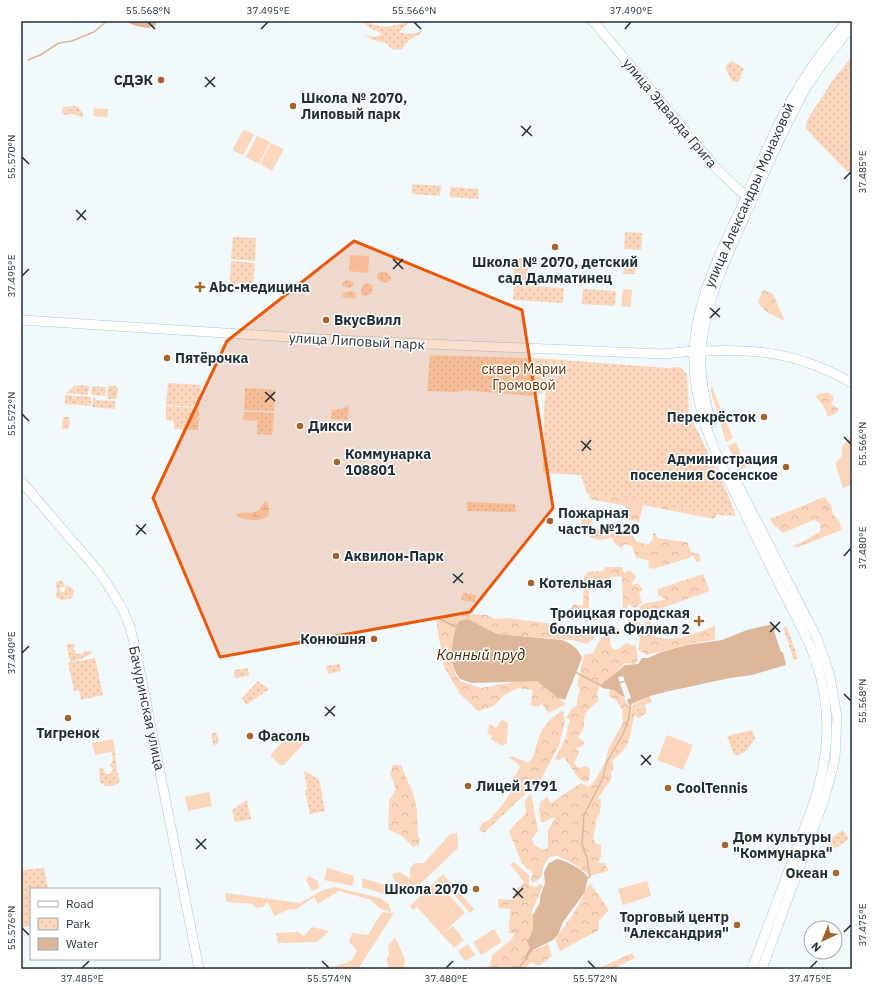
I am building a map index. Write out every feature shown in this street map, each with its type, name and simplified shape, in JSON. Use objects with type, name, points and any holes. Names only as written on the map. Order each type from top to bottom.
[{"type":"main road","name":"улица Эдварда Грига","points":[[593,21],[717,169],[749,197]]},
{"type":"main road","name":"улица Александры Монаховой","points":[[752,969],[816,796],[825,757],[827,718],[821,679],[808,641],[723,468],[705,424],[695,378],[697,351],[713,290],[780,121],[800,85],[847,21]]},
{"type":"main road","name":"улица Александры Монаховой","points":[[749,197],[806,89],[852,26]]},
{"type":"main road","name":"улица Липовый парк","points":[[21,320],[352,341],[663,354],[697,351],[743,351],[785,356],[824,369],[852,383]]},
{"type":"main road","name":"улица Александры Монаховой","points":[[697,351],[705,397],[711,422],[719,444],[728,466],[769,542],[817,638],[830,676],[836,703],[836,744],[829,784],[821,810],[762,969]]},
{"type":"main road","name":"Бачуринская улица","points":[[21,481],[99,572],[119,603],[130,627],[199,969]]},
{"type":"highlighted area","points":[[354,241],[522,310],[553,508],[470,612],[220,657],[153,498],[227,341]]},
{"type":"green space","points":[[366,21],[373,25],[385,27],[409,23],[399,32],[406,34],[423,31],[410,39],[402,49],[397,50],[392,49],[386,43],[373,40],[364,35],[374,37],[383,34],[370,28],[363,22]]},
{"type":"green space","points":[[852,56],[852,177],[806,129],[807,120],[833,80]]},
{"type":"green space","points":[[731,61],[744,68],[739,81],[737,82],[732,81],[725,67]]},
{"type":"green space","points":[[76,106],[83,114],[82,118],[74,114],[64,115],[62,113],[63,107]]},
{"type":"green space","points":[[94,108],[108,109],[107,117],[93,116]]},
{"type":"green space","points":[[243,130],[254,135],[243,155],[234,151],[233,149]]},
{"type":"green space","points":[[257,136],[270,142],[259,164],[246,157]]},
{"type":"green space","points":[[271,143],[284,149],[272,171],[260,164]]},
{"type":"green space","points":[[412,184],[441,186],[440,196],[412,194]]},
{"type":"green space","points":[[450,187],[478,189],[478,199],[450,197]]},
{"type":"green space","points":[[625,232],[642,233],[641,250],[624,249]]},
{"type":"green space","points":[[233,237],[256,238],[255,261],[231,259]]},
{"type":"green space","points":[[350,255],[369,256],[368,273],[349,271]]},
{"type":"green space","points":[[519,258],[528,259],[527,282],[513,282],[514,266],[519,266]]},
{"type":"green space","points":[[624,258],[636,259],[635,274],[623,274]]},
{"type":"green space","points":[[231,261],[255,263],[253,285],[230,284]]},
{"type":"green space","points":[[380,272],[385,272],[388,274],[391,278],[390,281],[384,283],[378,280],[377,276]]},
{"type":"green space","points":[[347,280],[353,282],[354,285],[349,288],[342,286],[342,283]]},
{"type":"green space","points":[[368,283],[372,285],[373,291],[369,295],[363,296],[361,294],[363,285]]},
{"type":"green space","points":[[514,285],[564,288],[563,303],[513,300]]},
{"type":"green space","points":[[583,289],[616,291],[615,306],[582,304]]},
{"type":"green space","points":[[623,289],[632,290],[631,307],[621,306]]},
{"type":"green space","points":[[763,290],[773,294],[785,321],[770,313],[760,305],[758,302]]},
{"type":"green space","points":[[350,291],[355,292],[355,298],[342,297],[343,293]]},
{"type":"green space","name":"сквер Марии Громовой","points":[[430,355],[550,359],[666,368],[680,367],[687,374],[689,413],[727,492],[736,516],[719,515],[594,493],[587,494],[581,475],[543,473],[544,407],[549,366],[543,394],[534,393],[533,396],[463,390],[458,392],[427,391]]},
{"type":"green space","points":[[168,383],[201,385],[199,407],[166,405]]},
{"type":"green space","points":[[76,385],[89,386],[88,395],[66,393]]},
{"type":"green space","points":[[92,386],[106,387],[105,396],[91,395]]},
{"type":"green space","points":[[108,386],[116,386],[118,388],[117,399],[107,399]]},
{"type":"green space","points":[[712,387],[733,438],[726,442],[710,389]]},
{"type":"green space","points":[[245,388],[275,390],[274,411],[244,410]]},
{"type":"green space","points":[[821,393],[829,393],[834,398],[831,404],[839,409],[836,413],[828,417],[823,405],[815,396]]},
{"type":"green space","points":[[65,395],[91,397],[91,406],[65,404]]},
{"type":"green space","points":[[93,397],[97,400],[115,401],[115,409],[92,407]]},
{"type":"green space","points":[[349,405],[348,420],[331,419],[332,410],[342,409]]},
{"type":"green space","points":[[166,406],[199,408],[198,430],[174,429],[174,421],[166,420]]},
{"type":"green space","points":[[244,412],[258,412],[258,421],[243,420]]},
{"type":"green space","points":[[258,412],[274,413],[272,435],[257,434]]},
{"type":"green space","points":[[63,417],[70,417],[69,429],[62,429]]},
{"type":"green space","points":[[849,438],[852,438],[852,485],[843,488],[835,463],[842,456],[842,447]]},
{"type":"green space","points":[[736,442],[746,467],[739,470],[728,446]]},
{"type":"green space","points":[[591,487],[727,502],[714,519],[643,505],[639,522],[624,519],[626,506],[589,499]]},
{"type":"green space","points":[[824,497],[831,505],[833,514],[839,521],[842,530],[798,547],[792,547],[820,532],[820,523],[814,520],[783,533],[774,526],[770,519]]},
{"type":"green space","points":[[265,501],[267,501],[269,508],[269,515],[266,517],[253,520],[237,516],[239,513],[252,513],[257,511]]},
{"type":"green space","points":[[467,502],[515,504],[516,512],[467,511]]},
{"type":"green space","points":[[584,508],[593,512],[591,527],[604,530],[607,523],[614,524],[620,531],[628,529],[636,541],[648,545],[653,539],[653,533],[656,534],[657,538],[687,542],[691,552],[699,554],[701,561],[696,562],[693,555],[689,558],[653,569],[648,567],[649,561],[636,558],[632,546],[625,544],[621,548],[614,543],[612,538],[600,540],[591,538],[581,526]]},
{"type":"green space","points":[[606,567],[622,567],[624,573],[630,570],[636,577],[632,585],[638,583],[643,590],[639,593],[642,603],[636,608],[628,605],[627,608],[623,609],[622,576],[608,579],[589,580],[589,608],[596,612],[598,620],[585,621],[585,614],[574,613],[571,610],[573,604],[583,606],[584,577],[588,572],[603,571]]},
{"type":"green space","points":[[703,574],[710,591],[637,617],[639,607],[647,603],[666,599],[658,595],[658,589]]},
{"type":"green space","points":[[61,580],[65,585],[64,587],[60,588],[60,591],[64,592],[66,586],[71,587],[74,591],[72,598],[61,600],[56,597],[57,589],[55,583]]},
{"type":"green space","points":[[463,593],[476,595],[475,602],[461,600]]},
{"type":"green space","points":[[449,615],[488,615],[495,619],[505,618],[586,628],[595,638],[586,644],[572,640],[497,634],[468,619],[459,621],[454,632],[452,658],[454,671],[460,681],[481,688],[519,681],[537,681],[566,704],[548,713],[542,704],[536,707],[531,705],[533,690],[518,688],[504,695],[494,706],[478,711],[461,695],[444,667],[436,620]]},
{"type":"green space","points":[[646,621],[650,621],[656,637],[671,639],[678,638],[715,626],[715,637],[714,640],[693,643],[647,655],[638,650],[640,638],[637,636],[639,629],[634,627],[635,623],[640,622],[642,626]]},
{"type":"green space","points":[[783,627],[787,627],[798,659],[794,660]]},
{"type":"green space","points":[[619,628],[620,632],[618,635],[610,635],[610,645],[614,650],[620,648],[626,643],[636,646],[638,660],[635,664],[625,663],[608,680],[600,685],[597,693],[598,701],[586,713],[581,734],[578,737],[584,742],[583,746],[576,748],[579,753],[574,763],[579,768],[586,766],[590,769],[589,780],[585,782],[580,780],[564,757],[558,761],[555,758],[566,738],[570,720],[566,718],[572,708],[577,706],[579,687],[577,686],[584,655],[593,653],[600,640],[609,631]]},
{"type":"green space","points":[[66,644],[75,644],[73,649],[77,654],[82,654],[85,651],[93,652],[71,662]]},
{"type":"green space","points":[[95,658],[103,695],[81,700],[79,690],[74,691],[68,663]]},
{"type":"green space","points":[[340,664],[341,671],[328,674],[326,666]]},
{"type":"green space","points":[[248,668],[249,676],[235,678],[234,670]]},
{"type":"green space","points":[[258,681],[269,689],[246,705],[242,698]]},
{"type":"green space","points":[[614,686],[620,692],[629,707],[649,696],[652,701],[643,705],[635,714],[627,745],[612,761],[614,768],[611,772],[611,780],[598,798],[601,800],[600,813],[595,821],[596,825],[593,838],[596,844],[601,845],[601,857],[598,863],[605,863],[608,871],[590,876],[577,866],[558,856],[549,857],[543,867],[542,877],[533,883],[531,880],[533,873],[522,864],[509,831],[526,813],[525,800],[531,794],[538,831],[532,839],[533,844],[543,850],[548,848],[548,830],[555,819],[554,817],[545,822],[541,822],[539,810],[540,802],[547,797],[551,803],[581,783],[589,787],[596,779],[606,760],[608,749],[623,723],[622,710],[616,700],[609,696],[610,690]]},
{"type":"green space","points":[[646,705],[646,713],[639,718],[636,716],[637,709]]},
{"type":"green space","points":[[563,710],[565,721],[559,745],[541,779],[484,833],[479,830],[482,823],[489,820],[504,803],[513,788],[514,778],[520,767],[516,762],[509,758],[512,756],[528,763],[534,754],[539,737],[546,724]]},
{"type":"green space","points":[[502,720],[508,723],[507,743],[502,746],[491,739],[492,735],[487,734],[490,724],[496,728]]},
{"type":"green space","points":[[752,730],[755,738],[747,750],[741,754],[734,755],[727,736]]},
{"type":"green space","points":[[293,731],[304,741],[304,743],[284,765],[280,765],[271,756],[271,754]]},
{"type":"green space","points":[[216,732],[219,742],[214,746],[211,734]]},
{"type":"green space","points":[[667,735],[693,745],[683,770],[657,760]]},
{"type":"green space","points":[[113,739],[115,751],[95,755],[92,743]]},
{"type":"green space","points":[[115,751],[117,771],[120,781],[118,784],[105,786],[100,782],[99,767],[104,769],[106,774],[110,774],[113,769],[110,765],[113,760],[112,752]]},
{"type":"green space","points":[[393,765],[401,765],[414,796],[417,810],[418,837],[420,839],[419,845],[413,847],[402,836],[388,829],[389,801],[396,789],[390,774]]},
{"type":"green space","points":[[304,771],[319,779],[325,811],[310,814],[305,791],[307,789]]},
{"type":"green space","points":[[209,792],[212,806],[188,811],[185,797]]},
{"type":"green space","points":[[247,800],[251,819],[235,822],[232,810]]},
{"type":"green space","points":[[843,830],[849,839],[834,849],[828,840]]},
{"type":"green space","points":[[457,833],[458,848],[417,887],[397,888],[392,874],[400,872],[410,879],[410,869],[415,863],[424,863],[450,834]]},
{"type":"green space","points":[[514,862],[529,875],[529,885],[535,887],[541,884],[543,886],[531,913],[539,920],[538,924],[527,943],[533,951],[548,944],[552,956],[539,966],[531,962],[524,969],[483,969],[490,965],[492,955],[511,940],[515,933],[509,933],[510,909],[498,908],[498,899],[514,900],[515,891],[524,882],[510,864]]},
{"type":"green space","points":[[44,868],[48,888],[30,888],[30,926],[21,927],[21,870]]},
{"type":"green space","points":[[327,868],[354,876],[353,886],[324,880]]},
{"type":"green space","points":[[443,874],[474,909],[470,913],[443,882],[440,885],[465,913],[443,933],[453,926],[464,940],[454,948],[417,907],[413,910],[410,906]]},
{"type":"green space","points":[[309,876],[318,881],[319,888],[312,891],[306,880]]},
{"type":"green space","points":[[362,878],[389,886],[384,894],[362,887]]},
{"type":"green space","points":[[647,881],[651,896],[623,905],[618,889]]},
{"type":"green space","points":[[590,883],[609,910],[599,921],[599,930],[560,951],[555,940],[575,911]]},
{"type":"green space","points":[[335,887],[380,898],[389,904],[391,912],[379,908],[371,900],[339,891],[318,904],[314,897],[295,910],[290,909],[274,916],[269,904],[266,902],[264,907],[256,908],[253,904],[227,902],[225,896],[226,893],[300,903],[323,890]]},
{"type":"green space","points":[[382,912],[394,913],[358,969],[330,969],[351,961],[357,951],[349,942],[352,933],[368,935]]},
{"type":"green space","points":[[312,927],[329,931],[317,942],[278,943],[276,933],[298,932],[304,936]]},
{"type":"green space","points":[[494,929],[502,942],[481,955],[473,942]]},
{"type":"green space","points":[[395,937],[405,959],[404,969],[390,969],[386,960],[389,955],[388,946]]},
{"type":"green space","points":[[468,944],[475,955],[465,961],[458,951]]},
{"type":"green space","points":[[632,953],[635,958],[613,969],[597,969]]},
{"type":"water","points":[[126,21],[157,21],[155,26],[148,28],[136,26]]},
{"type":"water","name":"Конный пруд","points":[[468,619],[497,634],[562,640],[574,647],[582,658],[565,700],[558,698],[537,681],[472,683],[460,679],[455,671],[453,663],[452,644],[459,621]]},
{"type":"water","points":[[773,624],[776,628],[774,631],[781,652],[783,652],[786,665],[752,675],[730,678],[665,692],[650,696],[629,705],[627,700],[631,698],[623,676],[618,677],[625,698],[614,690],[602,688],[600,686],[625,665],[638,664],[642,658],[648,658],[661,652],[687,645],[722,640],[747,630]]},
{"type":"water","points":[[557,859],[574,866],[588,877],[585,892],[563,922],[558,935],[553,940],[533,950],[526,959],[524,958],[530,948],[527,942],[533,930],[533,915],[540,902],[540,897],[545,883],[544,872],[549,863]]},
{"type":"waterway","points":[[28,60],[40,55],[59,43],[72,41],[94,32],[107,21]]},
{"type":"waterway","points":[[440,619],[456,627]]},
{"type":"waterway","points":[[575,672],[602,686]]},
{"type":"waterway","points":[[617,683],[627,681]]},
{"type":"waterway","points":[[587,878],[590,877],[587,858],[582,844],[584,815],[602,780],[607,762],[623,734],[629,718],[630,705],[632,703]]},
{"type":"waterway","points":[[518,969],[526,959]]},
{"type":"place","name":"СДЭК","points":[[161,80]]},
{"type":"place","name":"Школа № 2070, Липовый парк","points":[[293,106]]},
{"type":"place","name":"Школа № 2070, детский сад Далматинец","points":[[555,247]]},
{"type":"place","name":"Abc-медицина","points":[[200,287]]},
{"type":"place","name":"ВкусВилл","points":[[326,320]]},
{"type":"place","name":"Пятёрочка","points":[[167,358]]},
{"type":"place","name":"Перекрёсток","points":[[764,417]]},
{"type":"place","name":"Дикси","points":[[300,426]]},
{"type":"place","name":"Коммунарка 108801","points":[[337,462]]},
{"type":"place","name":"Администрация поселения Сосенское","points":[[786,467]]},
{"type":"place","name":"Пожарная часть №120","points":[[550,521]]},
{"type":"place","name":"Аквилон-Парк","points":[[336,556]]},
{"type":"place","name":"Котельная","points":[[531,583]]},
{"type":"place","name":"Троицкая городская больница. Филиал 2","points":[[699,621]]},
{"type":"place","name":"Конюшня","points":[[374,639]]},
{"type":"place","name":"Тигренок","points":[[68,718]]},
{"type":"place","name":"Фасоль","points":[[250,736]]},
{"type":"place","name":"Лицей 1791","points":[[468,786]]},
{"type":"place","name":"CoolTennis","points":[[668,788]]},
{"type":"place","name":"Дом культуры \"Коммунарка\"","points":[[725,845]]},
{"type":"place","name":"Океан","points":[[836,873]]},
{"type":"place","name":"Школа 2070","points":[[476,889]]},
{"type":"place","name":"Торговый центр \"Александрия\"","points":[[737,925]]}]
